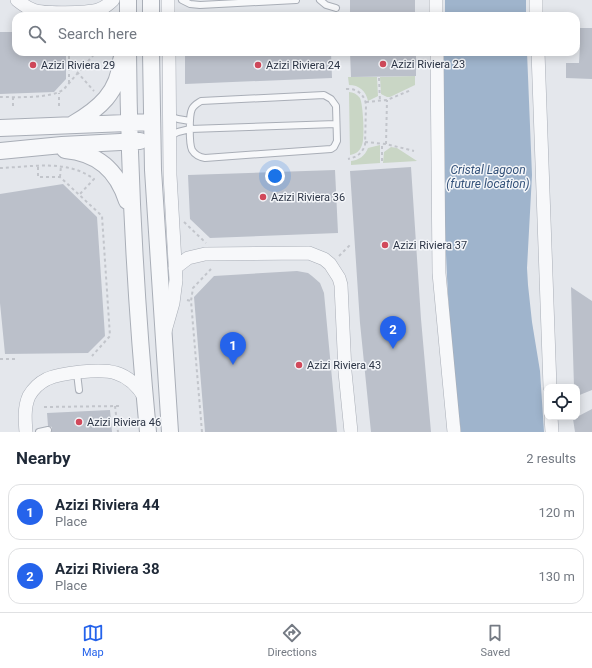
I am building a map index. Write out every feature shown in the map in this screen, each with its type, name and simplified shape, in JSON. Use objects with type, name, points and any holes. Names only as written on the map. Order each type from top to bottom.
[{"type":"street","points":[[17,0],[32,10],[46,12],[96,11],[106,6],[113,0]]},
{"type":"street","points":[[128,0],[128,12]]},
{"type":"street","points":[[151,0],[151,12]]},
{"type":"street","points":[[168,0],[168,12]]},
{"type":"street","points":[[436,0],[436,12]]},
{"type":"street","points":[[536,0],[536,12]]},
{"type":"street","points":[[71,125],[97,109],[109,95],[120,72],[122,56]]},
{"type":"street","points":[[128,56],[128,123],[132,214],[148,432]]},
{"type":"street","points":[[151,56],[152,140],[170,432]]},
{"type":"street","points":[[163,336],[173,303],[175,268],[168,56]]},
{"type":"street","points":[[437,56],[439,273],[454,432]]},
{"type":"street","points":[[538,56],[550,384]]},
{"type":"street","points":[[0,128],[152,122]]},
{"type":"street","points":[[0,151],[38,147],[152,140]]},
{"type":"street","points":[[38,147],[84,153],[99,160],[113,172],[123,188],[132,214]]},
{"type":"street","points":[[175,268],[188,258],[205,254],[301,252],[317,255],[330,264],[339,278],[341,285],[345,372],[352,432]]},
{"type":"street","points":[[26,432],[25,409],[27,402],[34,389],[45,380],[52,377],[98,370],[117,373],[130,380],[141,391],[145,398]]},
{"type":"street","points":[[551,420],[552,432]]},
{"type":"lane","points":[[182,0],[190,4],[200,5],[296,0]]},
{"type":"lane","points":[[320,0],[326,5],[336,8]]},
{"type":"lane","points":[[324,95],[328,96],[336,106],[336,124],[336,144],[328,150],[205,158],[197,156],[192,150],[190,143],[191,113],[194,105],[206,100],[324,95]]},
{"type":"lane","points":[[169,116],[190,121]]},
{"type":"lane","points":[[170,136],[190,129],[336,124]]},
{"type":"lane","points":[[77,373],[79,390]]},
{"type":"lane","points":[[39,432],[48,430]]},
{"type":"path","points":[[69,56],[69,84]]},
{"type":"path","points":[[0,97],[49,95],[59,93],[69,84],[93,56]]},
{"type":"path","points":[[69,63],[94,91]]},
{"type":"path","points":[[379,78],[380,102]]},
{"type":"path","points":[[346,89],[352,89],[358,92],[363,96],[366,102],[365,142],[360,154],[355,158],[348,158]]},
{"type":"path","points":[[366,102],[380,102],[411,90]]},
{"type":"path","points":[[59,93],[59,106]]},
{"type":"path","points":[[13,97],[13,107]]},
{"type":"path","points":[[386,144],[387,100]]},
{"type":"path","points":[[365,142],[382,143],[414,151]]},
{"type":"path","points":[[382,143],[382,161]]},
{"type":"path","points":[[60,177],[61,166]]},
{"type":"path","points":[[0,168],[61,166],[82,171],[94,179],[79,195]]},
{"type":"path","points":[[38,167],[38,177],[60,177],[102,216],[110,336],[92,356]]},
{"type":"path","points":[[184,222],[206,243]]},
{"type":"path","points":[[330,264],[351,244]]},
{"type":"path","points":[[198,432],[202,432],[191,301],[194,288],[211,269]]},
{"type":"path","points":[[187,300],[191,301]]},
{"type":"path","points":[[0,360],[15,359]]},
{"type":"path","points":[[115,406],[118,432]]},
{"type":"path","points":[[44,407],[120,406]]},
{"type":"green space","points":[[415,76],[415,85],[390,97],[381,94],[380,77]]},
{"type":"green space","points":[[348,77],[377,77],[378,96],[368,101],[366,94],[362,89],[349,85]]},
{"type":"green space","points":[[349,92],[358,95],[360,98],[363,129],[363,142],[360,149],[358,152],[350,155]]},
{"type":"green space","points":[[380,145],[380,163],[351,165],[351,161],[357,160],[361,157],[368,148]]},
{"type":"green space","points":[[391,147],[397,148],[417,161],[383,163],[384,152]]},
{"type":"water","points":[[445,0],[526,0],[526,12],[445,12]]},
{"type":"water","name":"Cristal Lagoon (future location)","points":[[444,56],[527,56],[532,175],[527,268],[532,322],[540,371],[544,432],[461,432],[449,304],[444,182]]},
{"type":"building","points":[[350,0],[415,0],[415,12],[350,12]]},
{"type":"building","points":[[580,28],[592,28],[592,79],[566,78],[566,63],[579,63]]},
{"type":"building","name":"Azizi Riviera 29","points":[[0,32],[12,32],[12,56],[66,56],[66,79],[54,92],[0,94]]},
{"type":"building","name":"Azizi Riviera 24","points":[[185,56],[331,56],[332,78],[185,84]]},
{"type":"building","name":"Azizi Riviera 23","points":[[350,56],[416,56],[416,76],[351,77]]},
{"type":"building","points":[[411,167],[421,319],[431,432],[371,432],[360,323],[350,171]]},
{"type":"building","name":"Azizi Riviera 36","points":[[335,170],[338,233],[210,238],[190,219],[188,175]]},
{"type":"building","points":[[63,184],[97,217],[105,336],[88,353],[5,354],[0,303],[0,194]]},
{"type":"building","points":[[297,271],[308,273],[312,276],[320,283],[324,293],[337,432],[205,432],[194,297],[214,276]]},
{"type":"building","points":[[571,287],[592,301],[592,390],[580,395],[580,384],[574,384]]},
{"type":"building","points":[[592,409],[592,432],[575,432],[573,420],[580,420],[580,415]]},
{"type":"building","name":"Azizi Riviera 46","points":[[110,410],[112,432],[52,432],[52,427],[48,426],[47,413]]},
{"type":"place","name":"Azizi Riviera 23","points":[[383,64]]},
{"type":"place","name":"Azizi Riviera 29","points":[[33,65]]},
{"type":"place","name":"Azizi Riviera 24","points":[[258,65]]},
{"type":"place","name":"Azizi Riviera 36","points":[[263,197]]},
{"type":"place","name":"Azizi Riviera 37","points":[[385,245]]},
{"type":"place","name":"Azizi Riviera 38","points":[[393,349]]},
{"type":"place","name":"Azizi Riviera 44","points":[[233,365]]},
{"type":"place","name":"Azizi Riviera 43","points":[[299,365]]},
{"type":"place","name":"Azizi Riviera 46","points":[[79,422]]}]
